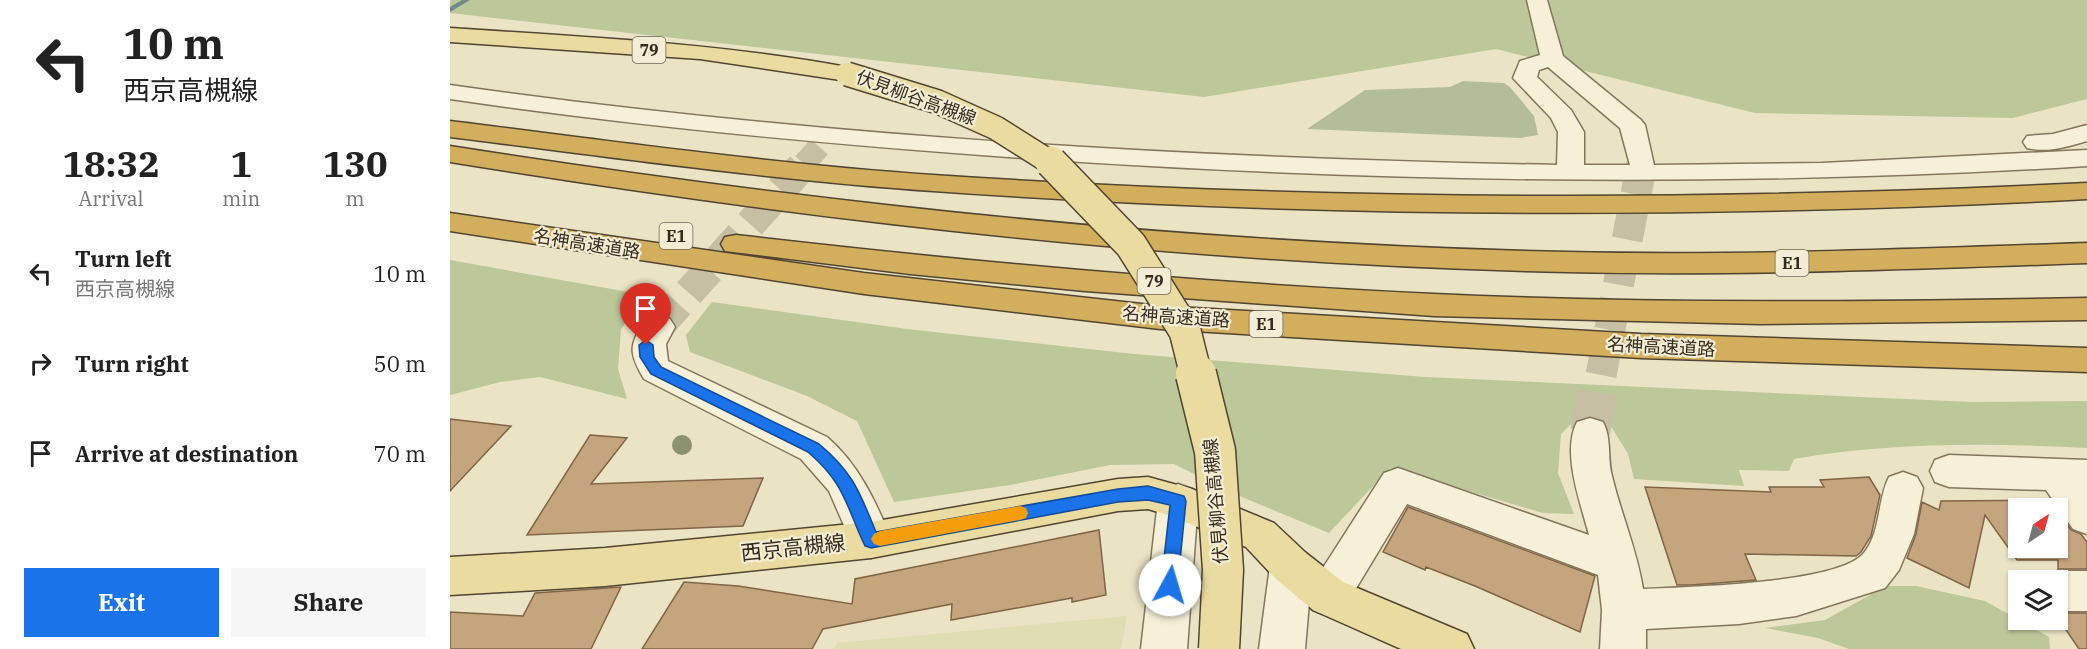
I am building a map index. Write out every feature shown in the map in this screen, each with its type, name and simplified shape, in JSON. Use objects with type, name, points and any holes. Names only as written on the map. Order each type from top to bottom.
[{"type":"highway","points":[[450,129],[745,166],[930,183],[1131,195],[1524,204],[1914,200],[2087,191]]},
{"type":"highway","name":"E1","points":[[450,154],[595,178],[960,225],[1265,250],[1496,261],[1775,263],[2087,253]]},
{"type":"highway","name":"名神高速道路","points":[[450,202],[660,234],[903,264],[1191,289],[1435,305],[1681,312],[1920,313],[2087,309]]},
{"type":"highway","name":"名神高速道路","points":[[450,222],[639,253],[906,290],[1118,313],[1395,333],[1690,348],[2087,360]]},
{"type":"main road","name":"伏見柳谷高槻線","points":[[450,35],[704,54],[800,64],[848,74],[938,102],[996,128],[1050,161],[1131,245],[1185,331],[1215,451],[1222,570],[1218,649]]},
{"type":"main road","name":"西京高槻線","points":[[450,576],[605,567],[871,540],[1118,495],[1148,493],[1178,501],[1260,535],[1291,566],[1328,596],[1451,649]]},
{"type":"street","points":[[1537,0],[1552,59],[1632,125],[1642,163]]},
{"type":"street","points":[[1552,59],[1527,66],[1526,78],[1562,115],[1571,132],[1570,172]]},
{"type":"street","points":[[450,93],[825,141],[1261,164],[1666,175],[1887,171],[2087,158]]},
{"type":"street","points":[[2004,164],[2000,149],[2011,143],[2054,142],[2087,133]]},
{"type":"street","points":[[658,327],[646,345],[647,357],[656,370],[814,448],[833,464],[848,483],[871,540]]},
{"type":"street","points":[[1590,432],[1592,474],[1618,564],[1623,629],[1834,588],[1872,573],[1881,563],[1895,526],[1903,488]]},
{"type":"street","points":[[1948,471],[2072,475],[2087,517]]},
{"type":"street","points":[[1328,596],[1398,484],[1618,564]]},
{"type":"street","points":[[1164,649],[1178,501]]},
{"type":"street","points":[[1282,649],[1291,566]]},
{"type":"street","points":[[2068,591],[2087,591]]},
{"type":"shaded area","points":[[1127,616],[1121,649],[834,649],[837,643]]},
{"type":"green space","points":[[450,0],[2087,0],[2087,99],[2013,118],[1755,113],[1496,49],[1204,97],[450,13]]},
{"type":"green space","points":[[1463,81],[1504,83],[1510,87],[1534,116],[1538,135],[1520,138],[1307,129],[1365,90],[1450,87]]},
{"type":"green space","points":[[450,260],[645,295],[621,329],[618,369],[627,399],[540,377],[500,382],[450,395]]},
{"type":"green space","points":[[712,302],[907,329],[1134,354],[1425,377],[1972,402],[2087,401],[2087,448],[1940,445],[1830,453],[1794,459],[1789,471],[1739,470],[1744,486],[1634,479],[1628,454],[1612,428],[1581,414],[1561,434],[1558,473],[1574,514],[1543,513],[1390,468],[1329,533],[1232,493],[1174,464],[1110,465],[1010,485],[894,502],[857,421],[807,396],[690,352],[686,335]]},
{"type":"green space","points":[[1886,586],[1916,586],[1985,601],[2008,614],[2008,630],[2037,630],[2049,637],[2050,649],[1849,649],[1818,638],[1765,628],[1825,620]]},
{"type":"building","points":[[450,419],[511,426],[450,491]]},
{"type":"building","points":[[590,435],[627,438],[591,484],[763,478],[743,526],[527,535]]},
{"type":"building","points":[[1869,477],[1880,495],[1871,536],[1856,556],[1745,554],[1756,580],[1691,585],[1677,585],[1645,487],[1771,492],[1769,487],[1824,487],[1820,480]]},
{"type":"building","points":[[2008,500],[2008,547],[1985,515],[1969,588],[1907,558],[1916,534],[1922,502],[1939,510],[1941,501]]},
{"type":"building","points":[[1408,507],[1595,576],[1580,632],[1475,586],[1426,567],[1425,570],[1383,552]]},
{"type":"building","points":[[2068,526],[2071,530],[2081,534],[2087,542],[2087,569],[2058,569],[2058,560],[2017,560],[2016,558],[2068,558]]},
{"type":"building","points":[[1099,530],[1106,595],[1072,602],[1072,598],[951,620],[952,604],[823,629],[812,649],[642,649],[684,582],[738,586],[852,604],[855,579]]},
{"type":"building","points":[[621,587],[591,649],[450,649],[450,612],[523,616],[535,593]]},
{"type":"building","points":[[2068,613],[2087,613],[2087,649],[2079,649],[2066,630],[2068,630]]},
{"type":"waterway","points":[[450,10],[467,0]]},
{"type":"tunnel","points":[[804,164],[820,146]]},
{"type":"tunnel","points":[[658,327],[806,162]]},
{"type":"tunnel","points":[[1601,375],[1642,163]]},
{"type":"tunnel","points":[[1590,432],[1601,374]]},
{"type":"slow traffic","points":[[880,539],[1020,513]]},
{"type":"route","points":[[646,345],[647,357],[656,370],[814,448],[833,464],[848,483],[871,540],[1118,495],[1148,493],[1178,501],[1170,585]]}]
